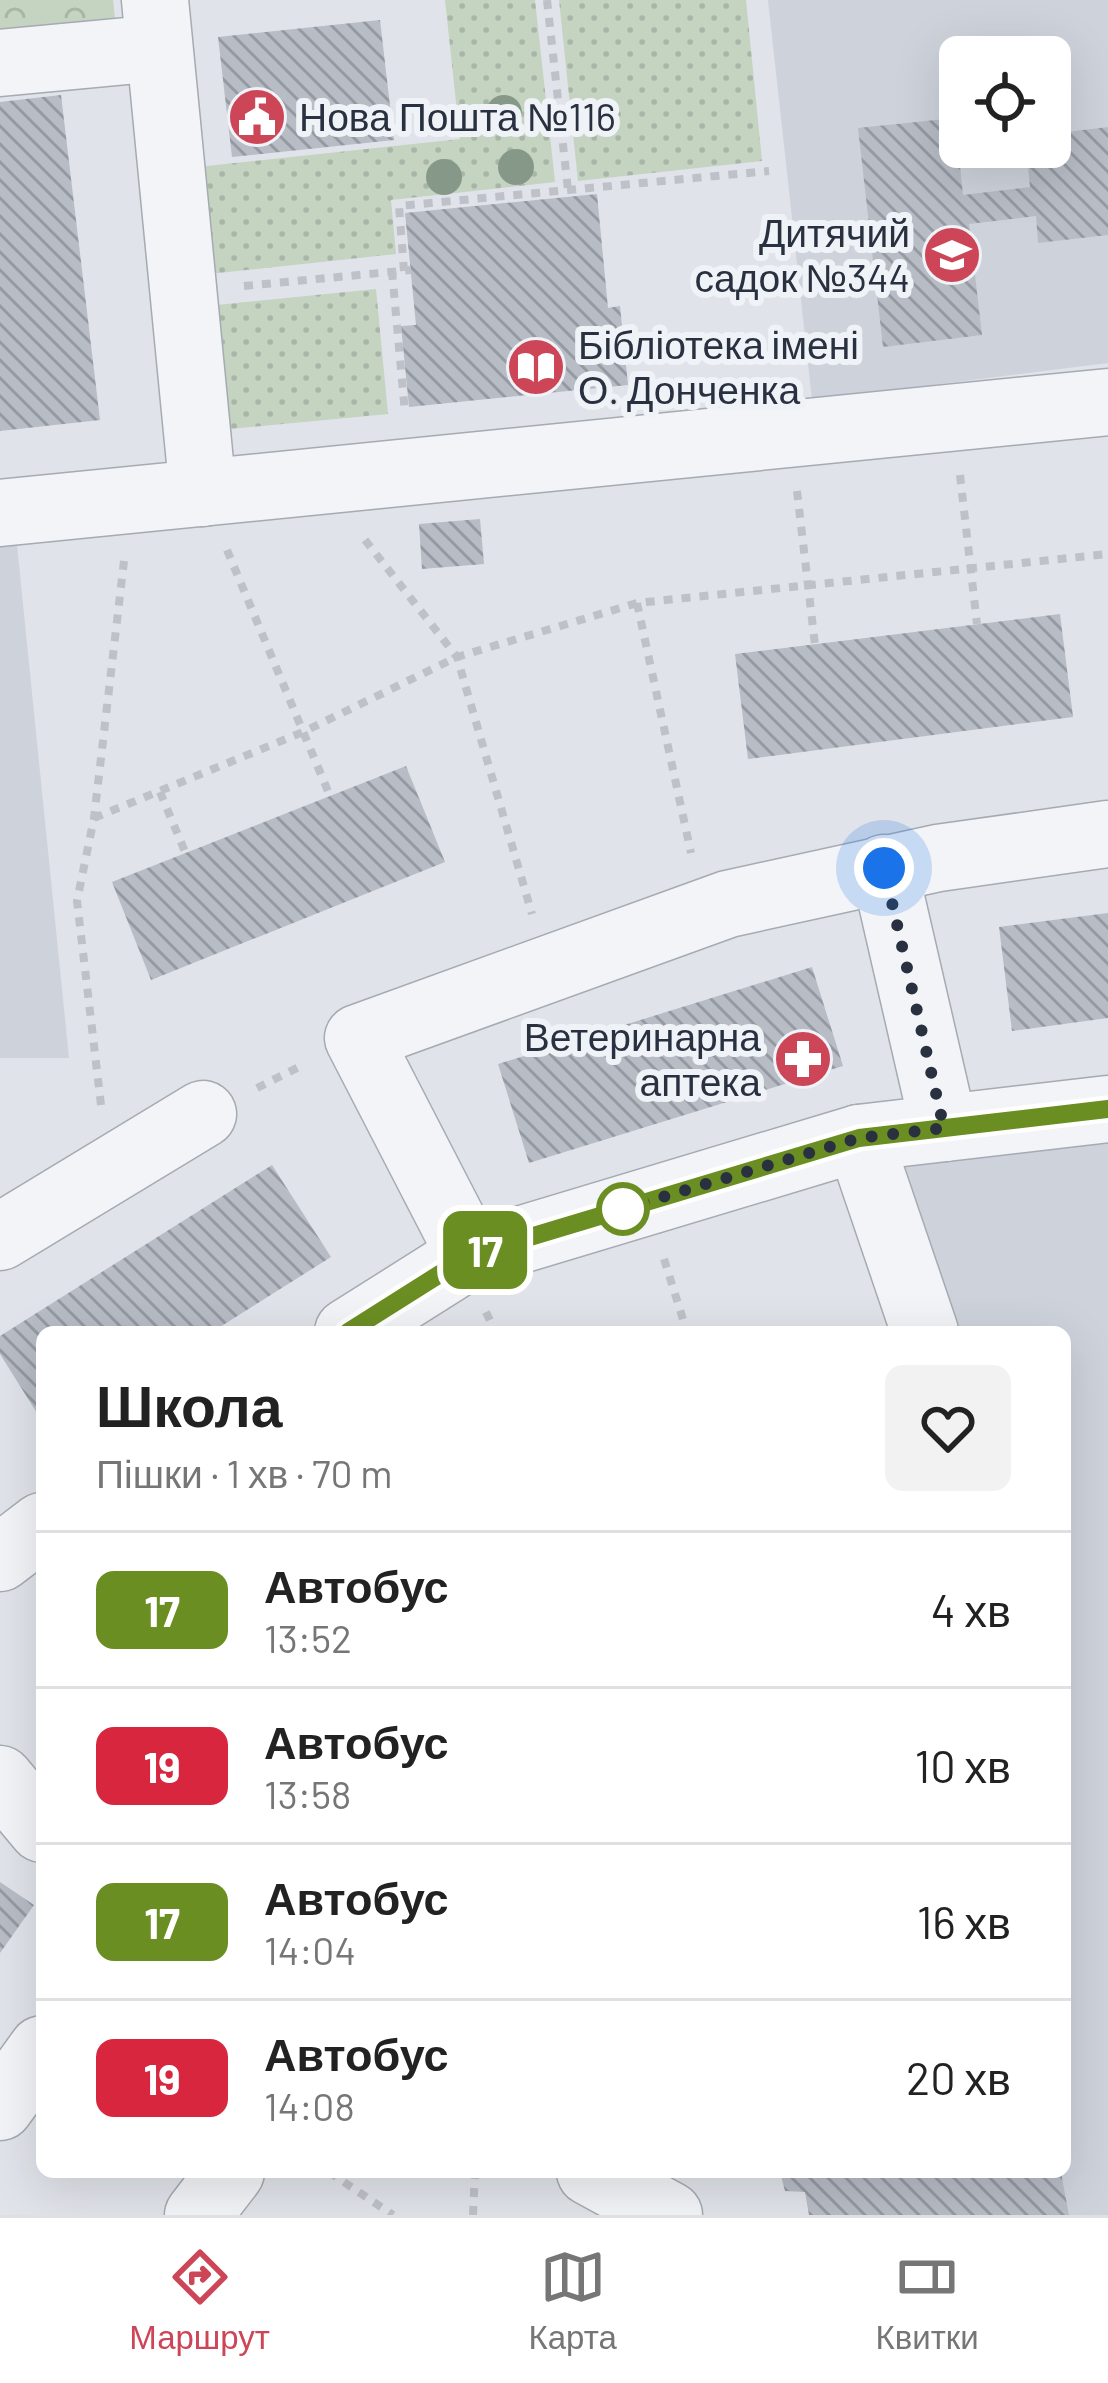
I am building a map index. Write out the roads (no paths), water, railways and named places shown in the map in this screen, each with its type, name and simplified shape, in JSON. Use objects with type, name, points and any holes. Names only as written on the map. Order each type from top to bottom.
[{"type":"street","points":[[0,63],[157,24],[203,493]]},
{"type":"street","points":[[0,513],[1108,402]]},
{"type":"street","points":[[470,1255],[358,1038],[704,914],[884,868],[1108,834]]},
{"type":"street","points":[[884,868],[944,1128]]},
{"type":"street","points":[[358,1326],[470,1255],[859,1138],[1108,1108]]},
{"type":"street","points":[[0,1237],[109,1166],[203,1114]]},
{"type":"street","points":[[859,1138],[923,1326]]},
{"type":"street","points":[[0,1779],[36,1822]]},
{"type":"street","points":[[0,2108],[36,2057]]},
{"type":"street","points":[[199,2215],[227,2178]]},
{"type":"street","points":[[601,2178],[668,2215]]},
{"type":"place","name":"Нова Пошта №116","points":[[257,117]]},
{"type":"place","name":"Дитячий садок №344","points":[[952,255]]},
{"type":"place","name":"Бібліотека імені О. Донченка","points":[[536,367]]},
{"type":"place","name":"Ветеринарна аптека","points":[[803,1059]]}]
